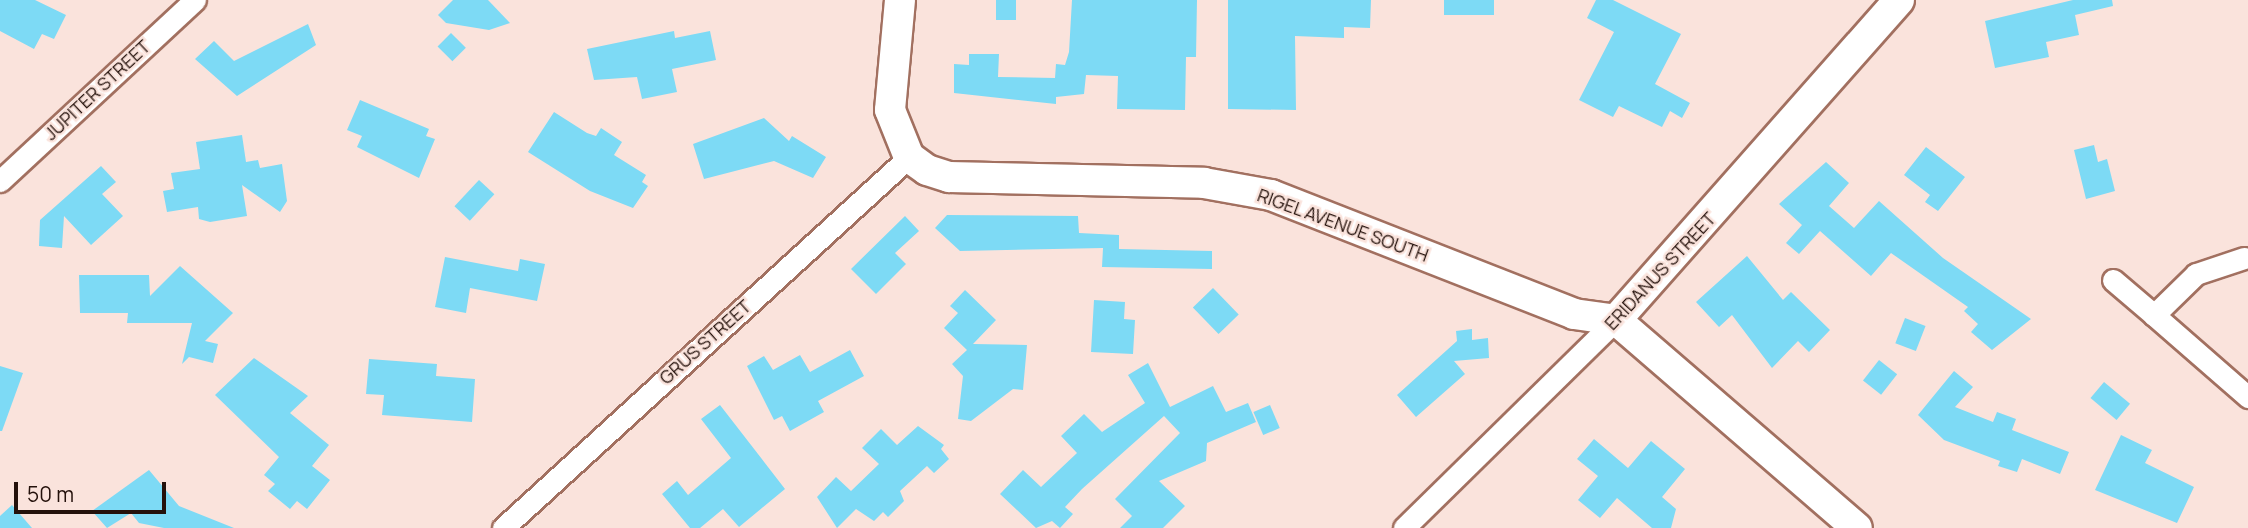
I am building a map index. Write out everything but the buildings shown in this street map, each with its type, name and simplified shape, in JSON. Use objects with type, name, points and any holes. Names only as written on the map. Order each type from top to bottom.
[{"type":"main road","points":[[900,0],[890,110],[909,157]]},
{"type":"main road","name":"ERIDANUS STREET","points":[[1616,320],[1899,0]]},
{"type":"main road","name":"RIGEL AVENUE SOUTH","points":[[909,157],[949,177],[1204,183],[1271,195],[1574,314],[1616,320]]},
{"type":"main road","points":[[1616,320],[1857,528]]},
{"type":"street","name":"JUPITER STREET","points":[[0,181],[195,0]]},
{"type":"street","name":"GRUS STREET","points":[[503,528],[909,157]]},
{"type":"street","points":[[2154,315],[2196,274],[2244,258]]},
{"type":"street","points":[[2113,280],[2248,397]]},
{"type":"street","name":"ERIDANUS STREET","points":[[1404,528],[1616,320]]}]
